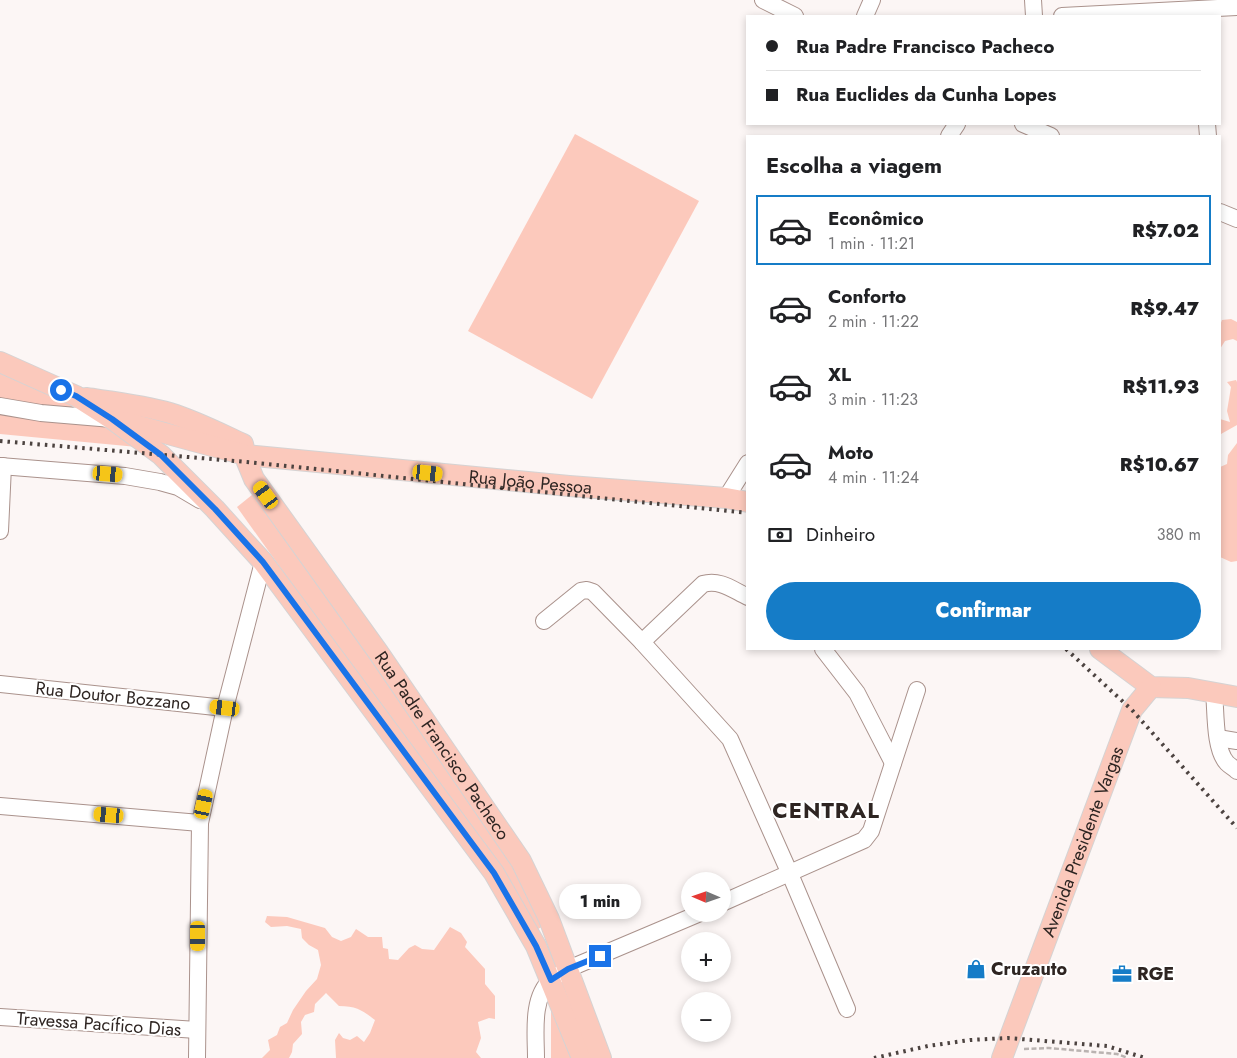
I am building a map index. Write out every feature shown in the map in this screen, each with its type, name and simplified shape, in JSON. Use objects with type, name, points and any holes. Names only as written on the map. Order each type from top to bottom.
[{"type":"main road","name":"Rua Padre Francisco Pacheco","points":[[0,362],[76,396],[112,419],[161,455],[215,509],[263,562],[494,873],[536,946],[582,1058]]},
{"type":"main road","name":"Rua Padre Francisco Pacheco","points":[[76,396],[170,413],[199,424],[244,449],[254,479],[378,652],[521,861],[549,919],[601,1058]]},
{"type":"main road","points":[[112,419],[132,405]]},
{"type":"main road","name":"Rua Padre Francisco Pacheco","points":[[112,419],[244,449]]},
{"type":"main road","name":"Rua João Pessoa","points":[[244,449],[275,456],[569,486],[726,498],[746,502]]},
{"type":"main road","points":[[1101,650],[1152,687],[1188,688],[1237,697]]},
{"type":"main road","name":"Avenida Presidente Vargas","points":[[1004,1054],[1132,710],[1152,687]]},
{"type":"main road","points":[[494,873],[521,861]]},
{"type":"street","points":[[762,0],[793,15]]},
{"type":"street","points":[[864,15],[872,0]]},
{"type":"street","points":[[1034,0],[1034,15]]},
{"type":"street","points":[[1079,15],[1237,7]]},
{"type":"street","points":[[1026,125],[1044,131]]},
{"type":"street","points":[[1221,212],[1237,220]]},
{"type":"street","points":[[0,406],[41,413],[112,419]]},
{"type":"street","points":[[0,531],[2,466],[125,476],[160,482],[178,487],[215,509]]},
{"type":"street","points":[[726,498],[746,466]]},
{"type":"street","points":[[197,1058],[200,823],[225,708],[263,562]]},
{"type":"street","points":[[642,642],[703,584],[721,583],[746,596]]},
{"type":"street","points":[[544,621],[581,591],[593,592],[642,642],[730,739],[847,1009]]},
{"type":"street","points":[[824,650],[857,693],[893,762]]},
{"type":"street","name":"Rua Doutor Bozzano","points":[[0,684],[225,708]]},
{"type":"street","points":[[731,899],[864,840],[871,831],[917,690]]},
{"type":"street","points":[[1214,692],[1221,752],[1226,762],[1237,771]]},
{"type":"street","points":[[1218,738],[1237,742]]},
{"type":"street","points":[[0,806],[200,823]]},
{"type":"street","points":[[536,1058],[537,1012],[540,998],[551,980],[568,969],[681,921]]},
{"type":"street","name":"Travessa Pacífico Dias","points":[[0,1018],[198,1030]]},
{"type":"path","points":[[1004,1054],[1049,1048],[1117,1054],[1128,1058]]},
{"type":"shaded area","points":[[575,134],[699,201],[592,399],[468,331]]},
{"type":"shaded area","points":[[1231,319],[1237,322],[1237,341],[1233,339],[1225,341],[1221,347],[1221,322],[1222,320]]},
{"type":"shaded area","points":[[0,370],[90,414],[137,447],[0,434]]},
{"type":"shaded area","points":[[1236,380],[1237,382],[1237,425],[1221,434],[1221,419],[1230,422],[1227,411],[1231,387],[1227,382]]},
{"type":"shaded area","points":[[1237,443],[1237,561],[1231,562],[1221,557],[1221,467],[1227,464],[1228,455]]},
{"type":"shaded area","points":[[257,491],[522,870],[548,924],[538,929],[237,507]]},
{"type":"shaded area","points":[[267,916],[287,917],[325,928],[332,937],[341,941],[351,937],[356,929],[368,937],[382,937],[383,948],[388,949],[389,959],[398,960],[409,948],[415,945],[422,949],[434,950],[450,927],[461,933],[467,942],[465,947],[485,969],[485,984],[495,996],[495,1019],[489,1018],[478,1022],[481,1038],[476,1052],[481,1058],[336,1058],[335,1040],[339,1033],[343,1038],[350,1040],[357,1036],[364,1042],[375,1020],[358,1009],[339,1006],[326,993],[315,1004],[314,1012],[305,1015],[301,1022],[302,1034],[293,1044],[289,1058],[262,1058],[270,1050],[268,1040],[277,1035],[280,1027],[287,1023],[293,1010],[317,979],[321,965],[318,950],[302,938],[301,929],[287,926],[271,927],[265,922]]},
{"type":"shaded area","points":[[551,998],[574,1058],[551,1058]]},
{"type":"railway","points":[[0,441],[247,462],[746,513]]},
{"type":"railway","points":[[1067,650],[1132,710],[1237,828]]},
{"type":"railway","points":[[874,1058],[928,1046],[970,1040],[1008,1038],[1107,1046],[1145,1058]]},
{"type":"place","name":"Cruzauto","points":[[976,969]]},
{"type":"place","name":"RGE","points":[[1122,974]]},
{"type":"district","name":"CENTRAL","points":[[826,810]]},
{"type":"route","points":[[61,390],[76,396],[112,419],[161,455],[215,509],[263,562],[494,873],[536,946],[551,980],[568,969],[600,956]]}]
